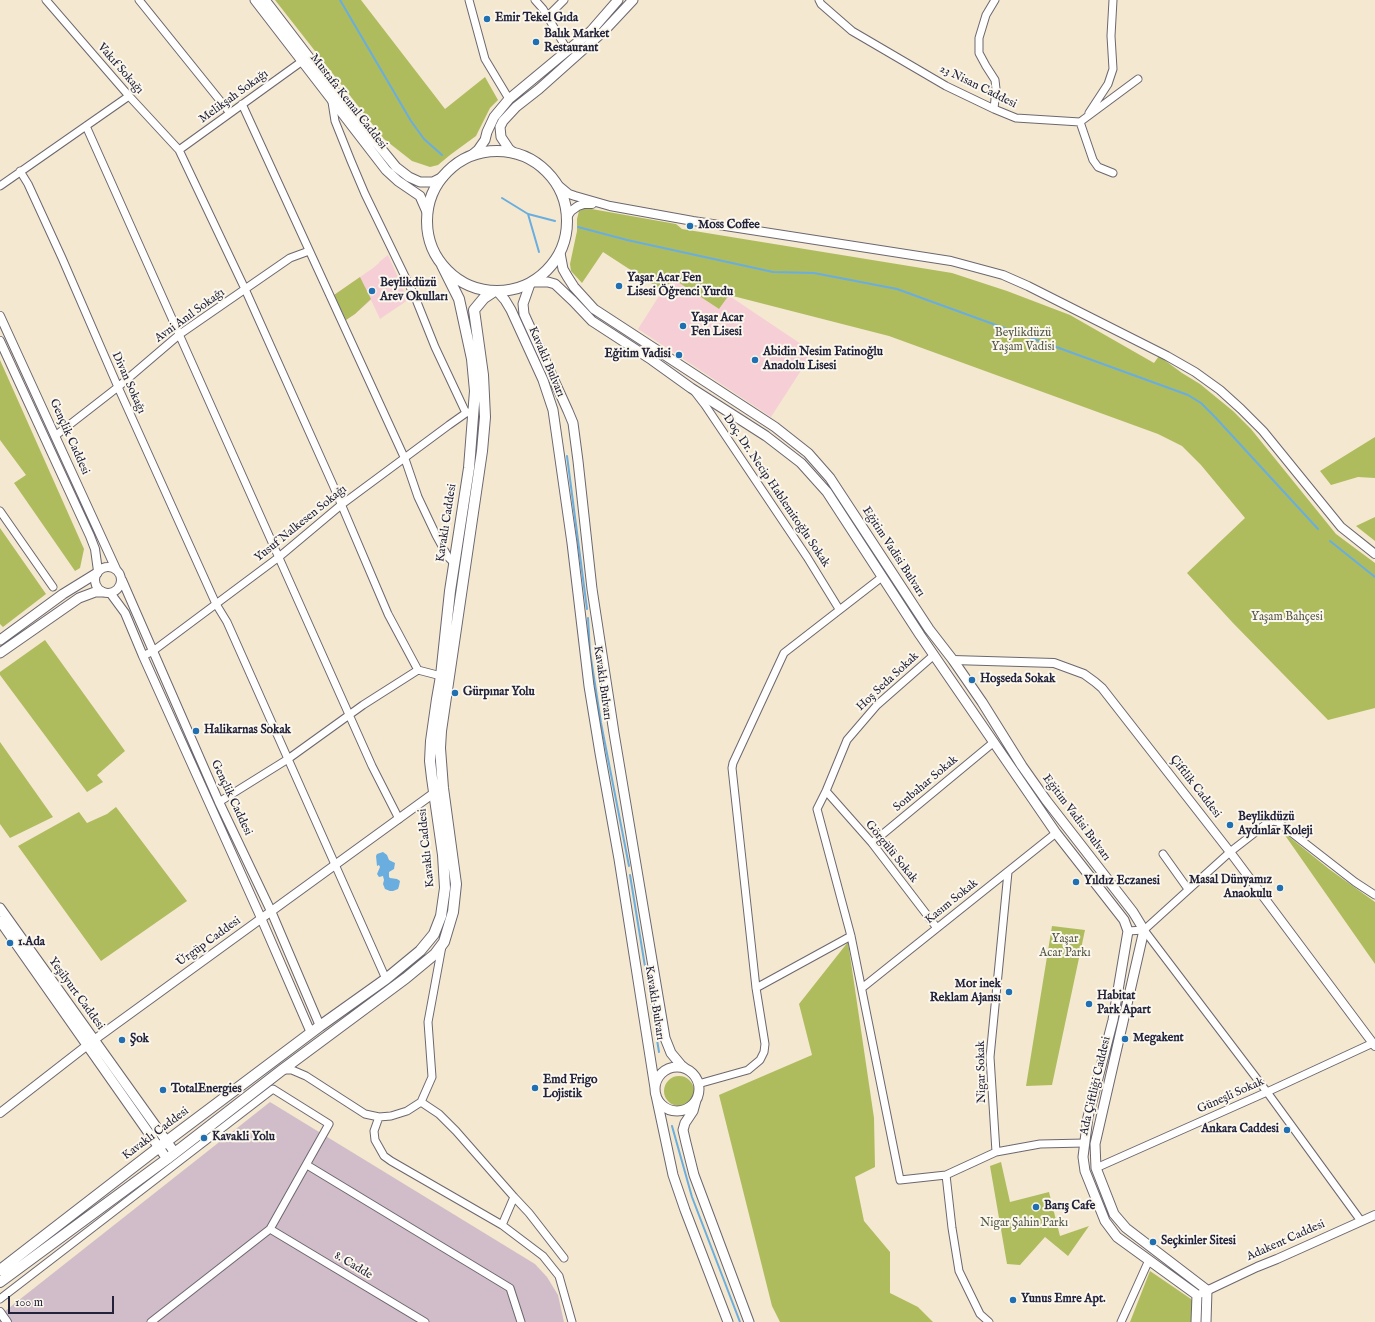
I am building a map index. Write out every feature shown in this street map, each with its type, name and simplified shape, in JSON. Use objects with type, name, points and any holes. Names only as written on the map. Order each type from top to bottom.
[{"type":"main road","name":"Mustafa Kemal Caddesi","points":[[254,0],[386,170],[398,181],[420,196],[427,212]]},
{"type":"main road","name":"Mustafa Kemal Caddesi","points":[[265,0],[396,167],[409,177],[420,182],[433,182],[443,177]]},
{"type":"main road","points":[[472,156],[485,140],[494,117],[509,100],[591,32],[618,0]]},
{"type":"main road","points":[[514,153],[509,149],[501,137],[500,127],[503,121],[516,107],[539,89],[604,31],[633,0]]},
{"type":"main road","points":[[501,151],[514,153],[528,158],[545,170],[557,184],[564,198],[568,217],[565,241],[560,253],[551,266],[532,283],[518,288],[495,292],[470,286],[458,280],[442,265],[434,252],[429,240],[427,212],[434,191],[443,177],[456,164],[472,156],[486,152],[501,151]]},
{"type":"main road","name":"Eğitim Vadisi Bulvarı","points":[[560,253],[567,276],[574,287],[594,309],[775,427],[808,453],[830,478],[929,629],[954,660],[1022,766],[1046,800],[1133,912],[1144,930]]},
{"type":"main road","name":"Kavaklı Caddesi","points":[[0,1270],[167,1141],[315,1030],[386,979],[420,951],[434,934],[441,916],[445,888],[443,855],[430,761],[431,741],[441,676],[450,591],[468,468],[470,412],[475,391],[472,359],[459,299],[442,265]]},
{"type":"main road","name":"Eğitim Vadisi Bulvarı","points":[[532,283],[548,282],[555,284],[573,300],[580,310],[592,321],[691,388],[766,436],[801,463],[827,492],[934,655],[1056,833],[1124,920],[1128,931]]},
{"type":"main road","name":"Kavaklı Bulvarı","points":[[532,283],[522,304],[524,314],[568,411],[575,439],[592,589],[614,733],[665,1038],[671,1053],[686,1069],[692,1073],[697,1079],[698,1084]]},
{"type":"main road","name":"Kavaklı Caddesi","points":[[0,1282],[171,1156],[282,1070],[423,965],[435,954],[444,942],[453,912],[456,884],[443,788],[440,748],[482,451],[485,417],[483,374],[474,310],[484,298],[495,292]]},
{"type":"main road","name":"Kavaklı Bulvarı","points":[[495,292],[505,300],[510,310],[543,380],[553,410],[572,543],[590,693],[620,866],[655,1092],[673,1175],[728,1322]]},
{"type":"main road","points":[[0,640],[62,594],[98,572]]},
{"type":"main road","points":[[0,653],[79,598],[94,592],[107,593]]},
{"type":"main road","points":[[934,655],[943,648]]},
{"type":"main road","name":"Yeşilyurt Caddesi","points":[[0,908],[91,1042],[158,1148],[171,1156]]},
{"type":"main road","name":"Yeşilyurt Caddesi","points":[[0,921],[167,1141],[171,1156]]},
{"type":"main road","name":"Ada Çiftliği Caddesi","points":[[1144,930],[1095,1144],[1096,1168],[1114,1214],[1126,1228],[1208,1290]]},
{"type":"main road","name":"Ada Çiftliği Caddesi","points":[[1128,931],[1113,1020],[1088,1118],[1083,1157],[1085,1171],[1105,1221],[1117,1237],[1197,1295]]},
{"type":"main road","points":[[686,1069],[679,1067],[665,1070],[656,1081],[655,1092],[659,1102],[670,1110],[684,1110],[691,1106],[696,1100]]},
{"type":"main road","points":[[698,1084],[699,1093],[693,1111],[685,1123],[683,1130],[694,1176],[749,1322]]},
{"type":"main road","points":[[1084,1143],[1095,1144]]},
{"type":"main road","points":[[1206,1322],[1208,1290]]},
{"type":"main road","points":[[1196,1322],[1197,1295]]},
{"type":"street","name":"Vakıf Sokağı","points":[[46,0],[129,96],[179,150],[245,289],[388,614],[418,670]]},
{"type":"street","points":[[139,0],[230,113]]},
{"type":"street","points":[[469,0],[485,59],[509,100]]},
{"type":"street","points":[[535,0],[548,16],[568,51]]},
{"type":"street","points":[[548,16],[564,0]]},
{"type":"street","name":"23 Nisan Caddesi","points":[[819,0],[821,4],[852,31],[946,86],[994,109],[1016,118],[1082,120]]},
{"type":"street","points":[[994,109],[996,89],[995,80],[979,53],[978,38],[986,15],[995,0]]},
{"type":"street","points":[[1082,120],[1108,84],[1113,69],[1111,36],[1112,0]]},
{"type":"street","name":"Melikşah Sokağı","points":[[179,150],[301,62]]},
{"type":"street","points":[[1082,120],[1138,79]]},
{"type":"street","points":[[0,186],[129,96]]},
{"type":"street","points":[[332,102],[335,121],[365,194],[415,297],[435,347],[470,412]]},
{"type":"street","points":[[242,104],[405,458],[424,510],[448,557],[454,563]]},
{"type":"street","points":[[1082,120],[1093,160],[1098,167],[1113,173]]},
{"type":"street","points":[[86,126],[372,766],[399,819]]},
{"type":"street","name":"Divan Sokağı","points":[[20,171],[28,184],[216,604],[227,622],[386,979]]},
{"type":"street","points":[[557,184],[569,194],[610,206]]},
{"type":"street","points":[[568,217],[571,211],[581,204],[610,206],[693,221],[952,261],[1003,275],[1028,286],[1167,356],[1195,372],[1220,390],[1242,409],[1263,431],[1346,532],[1375,554]]},
{"type":"street","name":"Avni Anıl Sokağı","points":[[55,436],[118,387],[180,334],[290,258],[309,251]]},
{"type":"street","name":"Gençlik Caddesi","points":[[0,316],[116,569]]},
{"type":"street","name":"Gençlik Caddesi","points":[[0,341],[90,536],[95,549],[98,572]]},
{"type":"street","name":"Doç. Dr. Necip Hablemitoğlu Sokak","points":[[691,388],[705,405],[803,550],[839,609]]},
{"type":"street","name":"Yusuf Nalkesen Sokağı","points":[[143,656],[153,651],[279,557],[341,505],[470,412]]},
{"type":"street","points":[[0,511],[53,586]]},
{"type":"street","points":[[108,567],[116,569],[122,580],[119,589],[107,593],[96,586],[95,577],[98,572],[108,567]]},
{"type":"street","points":[[698,1084],[748,1070],[760,1060],[764,1052],[765,1044],[756,988],[732,768],[733,763],[784,653],[882,576]]},
{"type":"street","name":"Gençlik Caddesi","points":[[122,580],[219,802],[271,911],[315,1030]]},
{"type":"street","name":"Gençlik Caddesi","points":[[107,593],[125,613],[261,918],[315,1030]]},
{"type":"street","name":"Hoş Seda Sokak","points":[[934,655],[876,705],[847,740],[817,809],[851,936],[900,1180],[946,1175]]},
{"type":"street","name":"Çiftlik Caddesi","points":[[954,660],[1054,663],[1084,674],[1102,688],[1230,852],[1374,1044]]},
{"type":"street","points":[[219,802],[288,759],[350,714],[418,670],[441,676]]},
{"type":"street","name":"Sonbahar Sokak","points":[[872,843],[994,742]]},
{"type":"street","name":"Görgülü Sokak","points":[[826,790],[872,843],[937,928]]},
{"type":"street","name":"Ürgüp Caddesi","points":[[0,1113],[91,1042],[434,794]]},
{"type":"street","points":[[1128,931],[1144,930],[1230,852],[1266,824],[1273,821],[1278,822],[1355,882],[1375,895]]},
{"type":"street","name":"Kasım Sokak","points":[[862,988],[1056,833]]},
{"type":"street","points":[[1163,854],[1188,889]]},
{"type":"street","name":"Nigar Sokak","points":[[996,1152],[990,1057],[1008,872]]},
{"type":"street","points":[[1144,930],[1267,1092],[1361,1221]]},
{"type":"street","points":[[756,988],[851,936]]},
{"type":"street","points":[[282,1070],[292,1070],[306,1076],[365,1114],[379,1117],[391,1116],[407,1111],[421,1102],[432,1077],[428,1022],[441,949],[444,942]]},
{"type":"street","name":"Güneşli Sokak","points":[[1096,1168],[1374,1044]]},
{"type":"street","points":[[0,1299],[272,1089],[329,1124],[270,1229],[151,1322]]},
{"type":"street","points":[[421,1102],[440,1114],[456,1131],[541,1228],[564,1258]]},
{"type":"street","points":[[379,1117],[374,1131],[375,1140],[384,1156],[502,1225],[543,1256],[559,1276],[572,1322]]},
{"type":"street","points":[[989,1322],[980,1314],[959,1271],[946,1175],[996,1152],[1040,1144],[1084,1143]]},
{"type":"street","points":[[307,1165],[510,1288],[521,1322]]},
{"type":"street","points":[[502,1225],[514,1197]]},
{"type":"street","name":"Adakent Caddesi","points":[[1197,1295],[1375,1215]]},
{"type":"street","name":"8. Cadde","points":[[270,1229],[425,1322]]},
{"type":"street","points":[[1121,1322],[1149,1260]]},
{"type":"street","points":[[0,1312],[7,1322]]},
{"type":"shaded area","name":"Beylikdüzü Arev Okulları","points":[[388,255],[408,300],[380,319],[371,300],[346,320],[334,295],[373,268]]},
{"type":"shaded area","points":[[673,282],[678,282],[719,309],[728,295],[813,352],[771,417],[638,329],[666,285]]},
{"type":"shaded area","points":[[270,1102],[535,1264],[547,1277],[558,1295],[564,1322],[0,1322],[0,1315]]},
{"type":"green space","points":[[275,0],[361,0],[445,109],[485,77],[498,100],[490,108],[476,136],[438,165],[430,167],[412,161],[384,139]]},
{"type":"green space","name":"Beylikdüzü Yaşam Vadisi","points":[[586,208],[676,224],[682,229],[952,273],[1007,291],[1070,315],[1154,363],[1159,356],[1200,384],[1233,411],[1251,429],[1336,534],[1375,563],[1375,708],[1328,720],[1233,623],[1187,573],[1245,518],[1201,465],[1182,446],[1158,434],[889,336],[729,295],[719,309],[678,282],[673,282],[666,285],[663,291],[603,252],[582,283],[571,271],[570,264],[577,231],[579,211]]},
{"type":"green space","points":[[360,277],[371,299],[346,320],[334,295]]},
{"type":"green space","points":[[0,360],[84,549],[80,568],[75,571],[14,483],[26,475],[0,440]]},
{"type":"green space","points":[[1375,437],[1375,478],[1358,477],[1331,485],[1320,471]]},
{"type":"green space","points":[[1375,517],[1375,541],[1356,526]]},
{"type":"green space","points":[[0,528],[46,594],[3,627],[0,624]]},
{"type":"green space","points":[[45,640],[125,751],[97,775],[103,782],[87,792],[0,675],[0,672]]},
{"type":"green space","points":[[0,742],[53,817],[10,838],[0,824]]},
{"type":"green space","points":[[116,807],[187,901],[101,961],[18,846],[79,812],[87,823],[107,814]]},
{"type":"green space","points":[[1282,831],[1329,869],[1375,902],[1375,964]]},
{"type":"green space","name":"Yaşar Acar Parkı","points":[[1052,926],[1085,930],[1052,1085],[1026,1086]]},
{"type":"green space","points":[[848,942],[874,1118],[875,1167],[855,1177],[864,1221],[890,1252],[890,1293],[918,1307],[933,1322],[780,1322],[772,1306],[719,1095],[812,1055],[799,1004]]},
{"type":"green space","points":[[679,1076],[690,1080],[694,1091],[690,1102],[679,1106],[668,1102],[664,1091],[668,1080]]},
{"type":"green space","name":"Nigar Şahin Parkı","points":[[1001,1162],[1010,1202],[1049,1192],[1060,1236],[1089,1226],[1068,1256],[1045,1237],[1020,1265],[1007,1264],[990,1166]]},
{"type":"green space","points":[[1150,1271],[1191,1299],[1195,1305],[1193,1322],[1130,1322]]},
{"type":"water","points":[[383,852],[387,855],[389,860],[395,863],[394,869],[389,872],[389,877],[400,881],[398,889],[393,891],[385,889],[383,884],[383,876],[379,877],[377,874],[380,867],[379,865],[377,866],[376,856],[377,854]]},
{"type":"waterway","points":[[340,0],[411,121],[424,139],[442,155]]},
{"type":"waterway","points":[[502,198],[528,214],[555,221]]},
{"type":"waterway","points":[[528,214],[539,252]]},
{"type":"waterway","points":[[578,227],[627,240],[773,272],[814,273],[897,289],[1188,395],[1201,403],[1215,417],[1318,529]]},
{"type":"waterway","points":[[567,456],[587,609]]},
{"type":"waterway","points":[[1330,541],[1375,577]]},
{"type":"waterway","points":[[588,618],[590,652],[601,723],[629,866]]},
{"type":"waterway","points":[[630,875],[659,1052]]},
{"type":"waterway","points":[[672,1126],[692,1197],[740,1322]]},
{"type":"place","name":"Emir Tekel Gıda","points":[[487,19]]},
{"type":"place","name":"Balık Market Restaurant","points":[[536,42]]},
{"type":"place","name":"Moss Coffee","points":[[690,226]]},
{"type":"place","name":"Yaşar Acar Fen Lisesi Öğrenci Yurdu","points":[[619,286]]},
{"type":"place","name":"Beylikdüzü Arev Okulları","points":[[372,291]]},
{"type":"place","name":"Yaşar Acar Fen Lisesi","points":[[683,326]]},
{"type":"place","name":"Eğitim Vadisi","points":[[679,355]]},
{"type":"place","name":"Abidin Nesim Fatinoğlu Anadolu Lisesi","points":[[755,360]]},
{"type":"place","name":"Hoşseda Sokak","points":[[972,680]]},
{"type":"place","name":"Gürpınar Yolu","points":[[455,693]]},
{"type":"place","name":"Halikarnas Sokak","points":[[196,731]]},
{"type":"place","name":"Beylikdüzü Aydınlar Koleji","points":[[1230,825]]},
{"type":"place","name":"Yıldız Eczanesi","points":[[1076,882]]},
{"type":"place","name":"Masal Dünyamız Anaokulu","points":[[1280,888]]},
{"type":"place","name":"1.Ada","points":[[10,943]]},
{"type":"place","name":"Mor inek Reklam Ajansı","points":[[1009,992]]},
{"type":"place","name":"Habitat Park Apart","points":[[1089,1004]]},
{"type":"place","name":"Megakent","points":[[1125,1039]]},
{"type":"place","name":"Şok","points":[[122,1040]]},
{"type":"place","name":"Emd Frigo Lojistik","points":[[535,1088]]},
{"type":"place","name":"TotalEnergies","points":[[163,1090]]},
{"type":"place","name":"Ankara Caddesi","points":[[1287,1130]]},
{"type":"place","name":"Kavakli Yolu","points":[[204,1138]]},
{"type":"place","name":"Barış Cafe","points":[[1036,1207]]},
{"type":"place","name":"Seçkinler Sitesi","points":[[1153,1242]]},
{"type":"place","name":"Yunus Emre Apt.","points":[[1013,1300]]},
{"type":"park label","name":"Yaşam Bahçesi","points":[[1287,618]]}]
